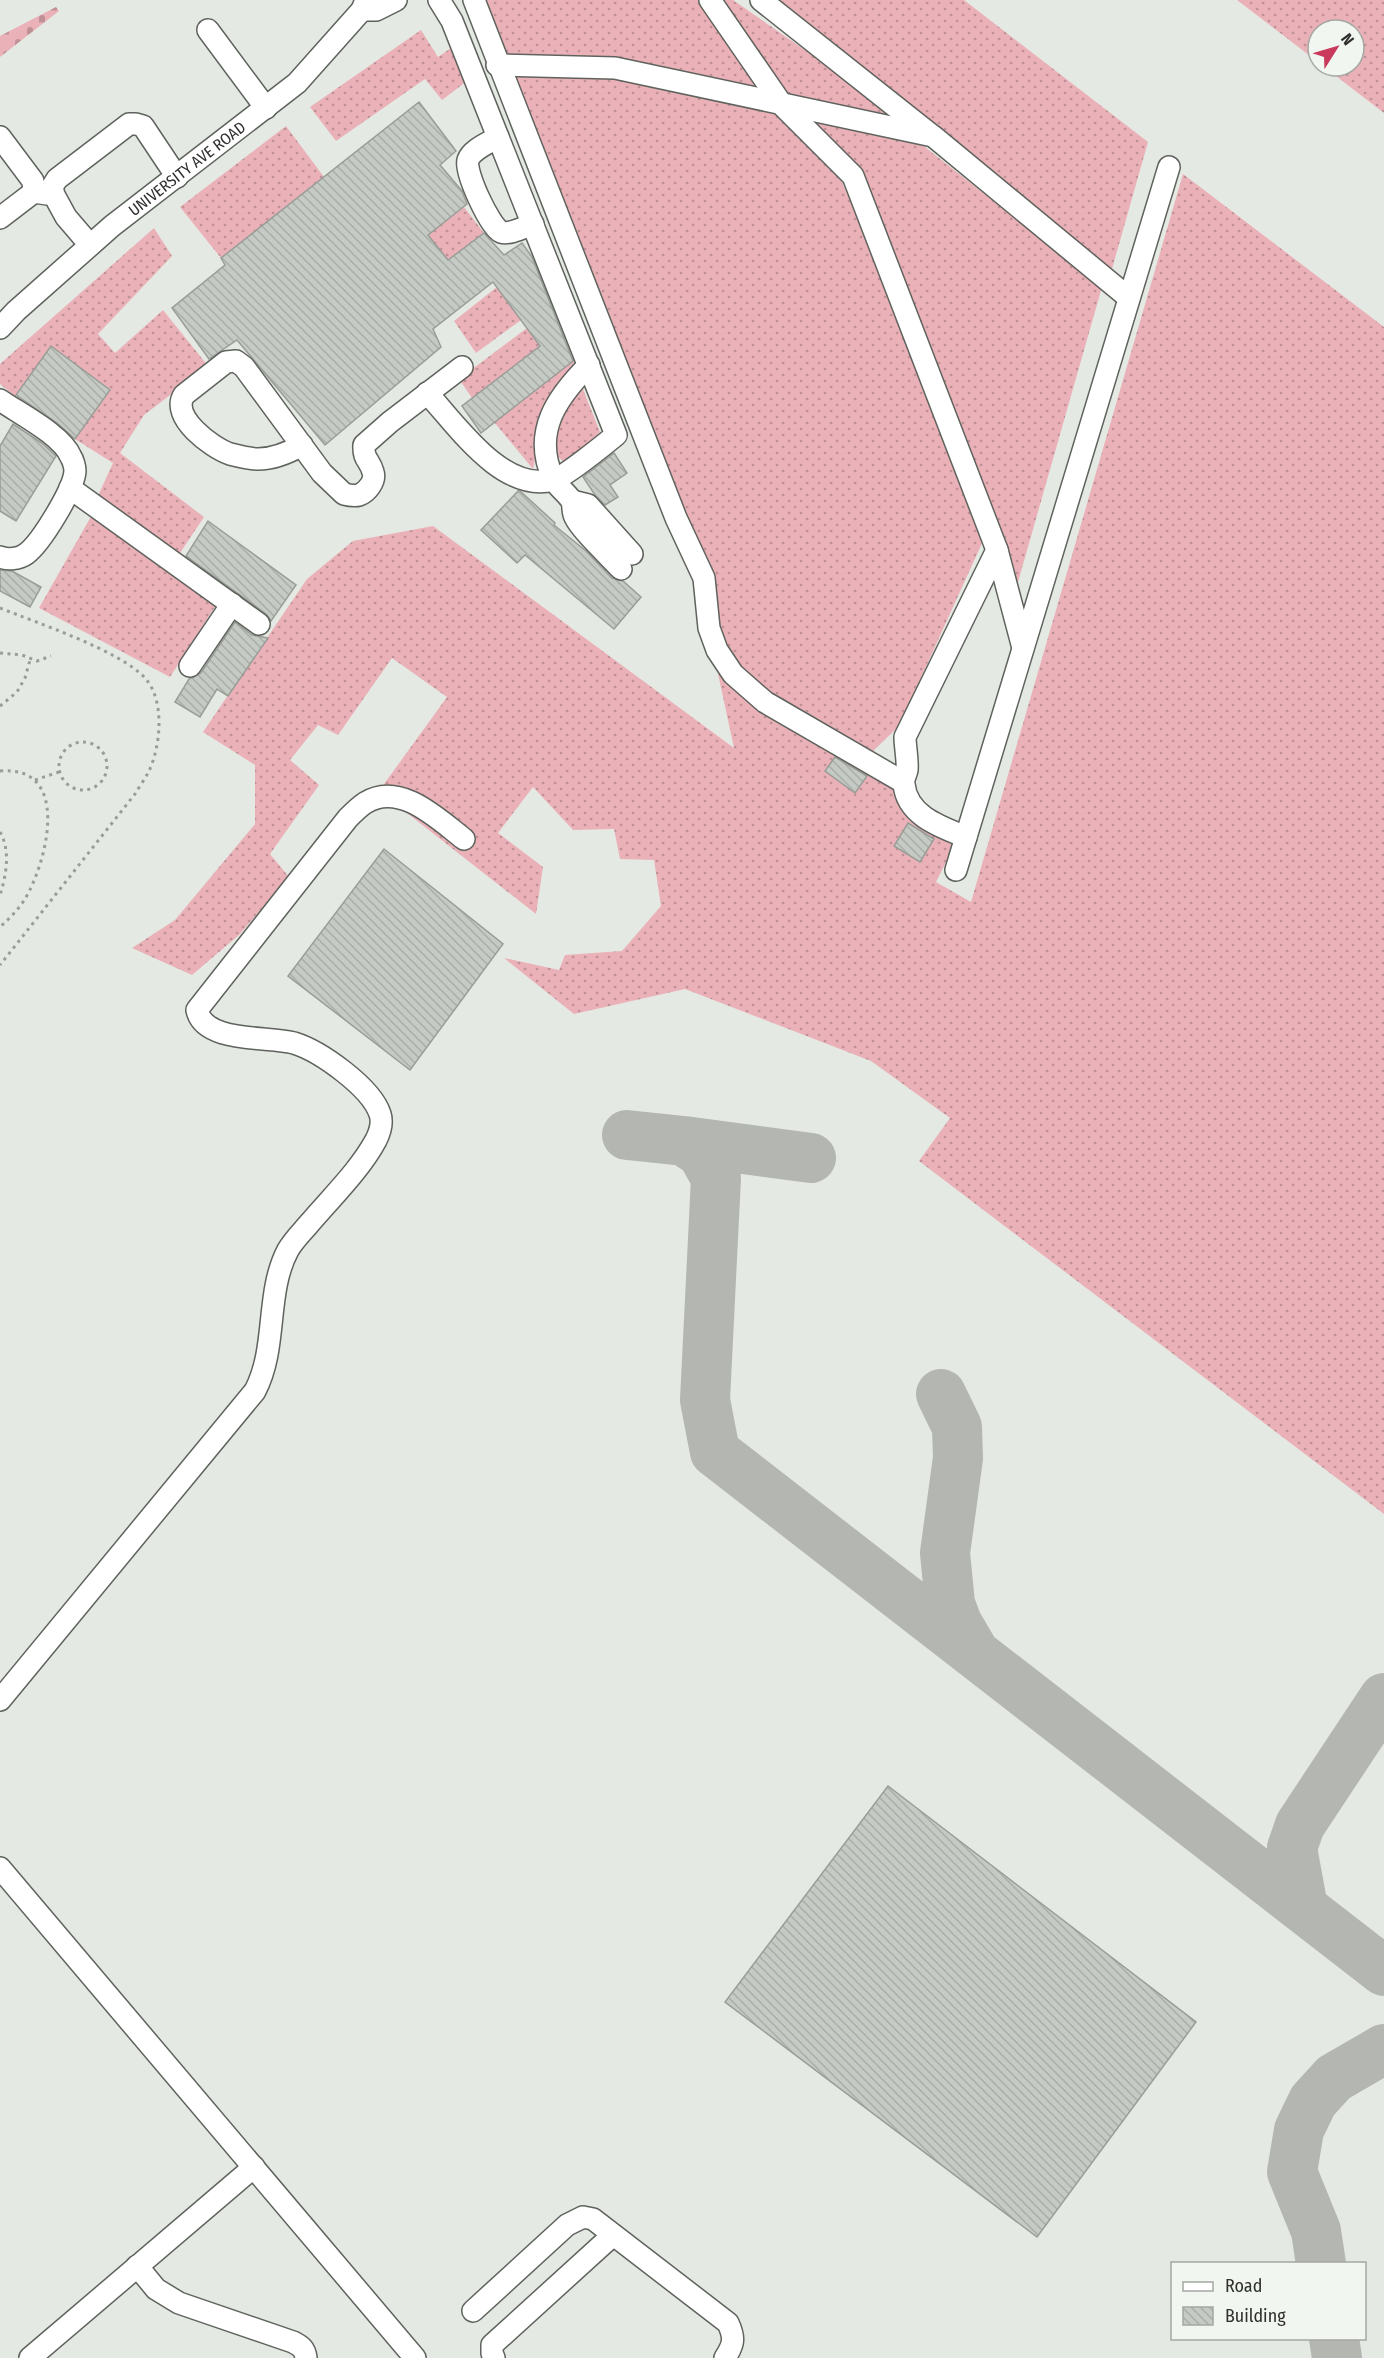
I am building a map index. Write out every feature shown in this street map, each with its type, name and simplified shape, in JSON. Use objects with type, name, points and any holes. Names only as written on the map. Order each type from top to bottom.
[{"type":"street","points":[[364,5],[376,10],[396,0]]},
{"type":"street","points":[[427,393],[486,459],[509,475],[530,481],[554,480],[616,435],[448,11],[439,0]]},
{"type":"street","points":[[474,0],[675,518],[704,578],[709,628],[717,650],[733,674],[765,702],[903,782]]},
{"type":"street","points":[[710,0],[783,106],[852,176],[997,550],[1023,648]]},
{"type":"street","points":[[761,0],[933,136],[1130,298]]},
{"type":"street","name":"UNIVERSITY AVE ROAD","points":[[0,328],[112,226],[297,83],[364,5]]},
{"type":"street","points":[[207,30],[266,108]]},
{"type":"street","points":[[498,65],[615,68],[783,106],[933,136]]},
{"type":"street","points":[[0,218],[44,194],[57,179],[129,124],[143,126],[177,177]]},
{"type":"street","points":[[0,137],[33,181],[90,245]]},
{"type":"street","points":[[498,137],[470,157],[467,163],[474,185],[492,224],[498,230],[507,233],[533,224]]},
{"type":"street","points":[[956,870],[1169,167]]},
{"type":"street","points":[[302,445],[274,458],[256,459],[230,453],[208,441],[191,426],[180,410],[180,402],[184,395],[226,362],[236,361],[244,367],[335,487],[344,495],[358,495],[369,488],[374,479],[373,471],[365,459],[364,445],[462,367]]},
{"type":"street","points":[[589,365],[561,394],[546,431],[545,456],[554,480],[572,501],[574,517],[626,561]]},
{"type":"street","points":[[0,400],[63,443],[75,470],[70,488],[39,542],[26,555],[14,559],[0,557]]},
{"type":"street","points":[[70,488],[260,624]]},
{"type":"street","points":[[966,837],[928,821],[914,807],[906,794],[903,782],[907,770],[905,737],[997,550]]},
{"type":"street","points":[[190,666],[232,604]]},
{"type":"street","points":[[0,1700],[255,1391],[267,1359],[278,1278],[289,1248],[369,1152],[381,1128],[380,1114],[373,1101],[336,1066],[294,1043],[211,1029],[199,1019],[196,1011],[348,818],[366,802],[381,796],[403,798],[426,810],[464,839]]},
{"type":"street","points":[[0,1868],[415,2358]]},
{"type":"street","points":[[30,2358],[254,2168]]},
{"type":"street","points":[[472,2311],[575,2219],[583,2217],[593,2219],[728,2323],[733,2334],[733,2345],[725,2358]]},
{"type":"street","points":[[494,2358],[492,2345],[613,2235]]},
{"type":"street","points":[[137,2266],[156,2289],[179,2303],[293,2342],[301,2346],[306,2358]]},
{"type":"path","points":[[0,608],[91,646],[133,668],[146,679],[151,688],[158,722],[157,742],[150,769],[135,794],[0,965]]},
{"type":"path","points":[[0,653],[22,655],[37,661],[51,656]]},
{"type":"path","points":[[1,703],[17,692],[25,678],[30,660]]},
{"type":"path","points":[[82,742],[97,747],[106,761],[104,778],[92,789],[84,790],[68,786],[59,772],[61,755],[66,748],[82,742]]},
{"type":"path","points":[[0,771],[14,770],[35,780],[49,812],[45,846],[25,898],[12,916],[0,927]]},
{"type":"path","points":[[35,780],[59,772]]},
{"type":"path","points":[[0,832],[6,855],[5,878],[0,896]]},
{"type":"green space","points":[[481,0],[701,0],[768,95],[503,59]]},
{"type":"green space","points":[[721,0],[733,0],[910,123],[787,98]]},
{"type":"green space","points":[[771,0],[964,0],[1148,142],[1110,276]]},
{"type":"green space","points":[[1237,0],[1384,0],[1384,113],[1339,78],[1366,78],[1366,18],[1306,18],[1306,53]]},
{"type":"green space","points":[[56,7],[59,11],[0,57],[0,36]]},
{"type":"green space","points":[[421,30],[438,57],[451,48],[467,81],[442,100],[425,79],[336,141],[310,107]]},
{"type":"green space","points":[[511,74],[602,75],[775,113],[838,173],[920,362],[983,541],[899,726],[870,754],[766,694],[723,650]]},
{"type":"green space","points":[[801,114],[920,143],[1102,287],[1016,589],[861,174]]},
{"type":"green space","points":[[286,126],[324,177],[221,258],[180,207]]},
{"type":"green space","points":[[1183,174],[1384,327],[1384,1514],[919,1161],[950,1118],[871,1061],[685,989],[574,1014],[504,958],[559,970],[565,955],[622,951],[661,906],[654,860],[620,859],[614,829],[573,830],[533,787],[498,833],[543,867],[536,914],[379,791],[447,697],[392,658],[338,735],[318,725],[290,760],[319,785],[270,854],[289,877],[239,935],[192,975],[132,948],[175,920],[255,824],[255,765],[203,732],[307,579],[353,541],[433,526],[734,748],[717,669],[899,792],[940,837],[954,846],[936,882],[971,902]]},
{"type":"green space","points":[[464,207],[484,233],[448,260],[428,235]]},
{"type":"green space","points":[[154,228],[172,256],[98,334],[115,353],[163,310],[208,366],[144,415],[120,453],[204,517],[178,556],[97,498],[113,463],[75,439],[110,389],[51,347],[15,396],[0,384],[0,364]]},
{"type":"green space","points":[[497,287],[521,320],[476,353],[454,321]]},
{"type":"green space","points":[[527,328],[540,346],[472,398],[459,379]]},
{"type":"green space","points":[[575,359],[571,371],[546,406],[533,469],[494,422]]},
{"type":"green space","points":[[582,387],[600,432],[566,464],[556,455],[552,430],[565,402]]},
{"type":"green space","points":[[93,513],[216,605],[170,677],[39,608]]},
{"type":"building","points":[[419,102],[456,151],[440,165],[462,191],[467,204],[428,235],[448,260],[484,233],[504,255],[522,243],[532,257],[573,361],[481,433],[462,406],[540,346],[493,282],[433,329],[441,347],[325,445],[237,340],[209,359],[172,308],[225,265],[221,258]]},
{"type":"building","points":[[51,346],[110,390],[75,439],[57,423],[16,395]]},
{"type":"building","points":[[13,424],[42,443],[56,456],[16,521],[0,511],[0,446]]},
{"type":"building","points":[[614,453],[627,473],[610,485],[618,497],[605,505],[583,477]]},
{"type":"building","points":[[519,490],[612,578],[623,581],[641,597],[614,629],[525,555],[517,563],[481,530]]},
{"type":"building","points":[[208,521],[296,585],[271,621],[266,614],[186,556]]},
{"type":"building","points":[[0,570],[12,571],[41,587],[30,607],[0,591]]},
{"type":"building","points":[[235,622],[252,635],[268,638],[228,696],[217,689],[200,717],[175,702],[189,679],[201,673]]},
{"type":"building","points":[[835,757],[867,776],[855,793],[825,771]]},
{"type":"building","points":[[908,823],[934,839],[920,862],[894,846]]},
{"type":"building","points":[[384,849],[503,944],[410,1070],[288,976]]},
{"type":"building","points":[[888,1786],[1196,2022],[1037,2237],[725,2002]]},
{"type":"taxiway","points":[[627,1135],[684,1141],[702,1153],[716,1178],[705,1400],[715,1452],[1384,1971]]},
{"type":"taxiway","points":[[684,1141],[811,1158]]},
{"type":"taxiway","points":[[941,1394],[957,1427],[958,1458],[945,1553],[950,1604],[957,1623],[974,1652]]},
{"type":"taxiway","points":[[1303,1908],[1292,1848],[1300,1825],[1384,1698]]},
{"type":"taxiway","points":[[1321,2262],[1316,2231],[1292,2172],[1299,2130],[1313,2101],[1334,2078],[1384,2049]]},
{"type":"taxiway","points":[[1334,2340],[1337,2358]]}]
